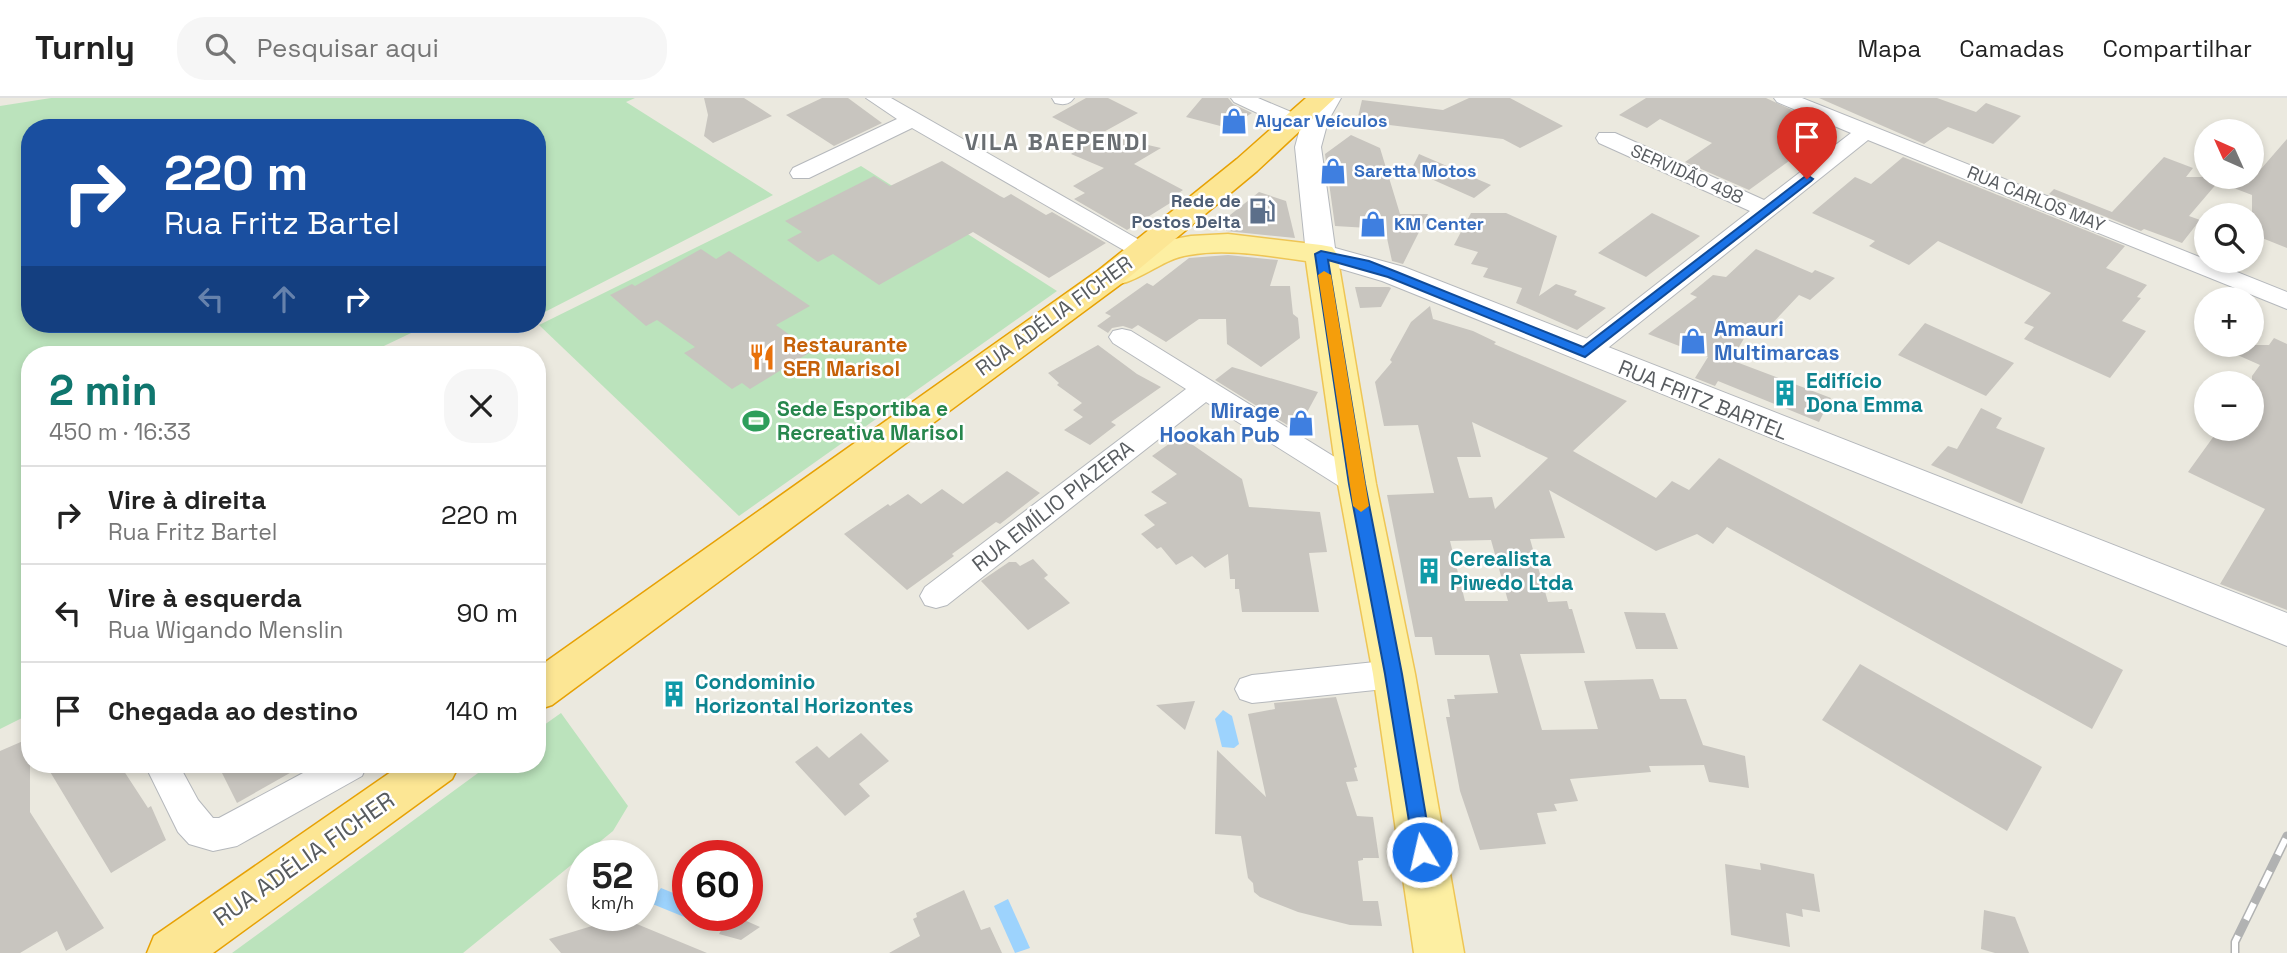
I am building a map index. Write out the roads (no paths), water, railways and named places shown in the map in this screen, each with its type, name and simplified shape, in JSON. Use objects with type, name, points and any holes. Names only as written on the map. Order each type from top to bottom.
[{"type":"highway","name":"RUA ADÉLIA FICHER","points":[[546,685],[1110,276],[1322,98]]},
{"type":"highway","name":"RUA ADÉLIA FICHER","points":[[172,953],[425,773]]},
{"type":"main road","name":"RUA FRITZ BARTEL","points":[[1110,276],[1132,269],[1172,248],[1187,246],[1230,245],[1321,254]]},
{"type":"main road","points":[[1321,254],[1357,484],[1394,674],[1438,953]]},
{"type":"street","points":[[876,98],[1142,251]]},
{"type":"street","points":[[1241,98],[1295,122]]},
{"type":"street","points":[[1321,254],[1308,147],[1315,121],[1328,98]]},
{"type":"street","name":"RUA CARLOS MAY","points":[[1784,98],[2287,301]]},
{"type":"street","points":[[801,173],[913,119]]},
{"type":"street","points":[[1585,353],[1866,131]]},
{"type":"street","name":"SERVIDÃO 498","points":[[1607,138],[1767,210]]},
{"type":"street","name":"RUA FRITZ BARTEL","points":[[1321,254],[1393,274],[1585,353],[2287,630]]},
{"type":"street","points":[[1122,337],[1357,484]]},
{"type":"street","name":"RUA EMÍLIO PIAZERA","points":[[936,596],[1203,390]]},
{"type":"street","points":[[1251,689],[1394,674]]},
{"type":"street","points":[[166,773],[186,812],[200,832],[212,835],[225,834],[336,773]]},
{"type":"water","points":[[1223,710],[1232,716],[1239,744],[1234,748],[1222,747],[1215,719]]},
{"type":"water","points":[[661,888],[672,892],[672,912],[658,906],[658,892]]},
{"type":"water","points":[[1008,899],[1030,948],[1015,953],[994,906]]},
{"type":"railway","points":[[2235,953],[2235,942],[2287,836]]},
{"type":"place","name":"Alycar Veículos","points":[[1234,121]]},
{"type":"place","name":"Saretta Motos","points":[[1333,171]]},
{"type":"place","name":"Rede de Postos Delta","points":[[1262,211]]},
{"type":"place","name":"KM Center","points":[[1373,224]]},
{"type":"place","name":"Amauri Multimarcas","points":[[1693,341]]},
{"type":"place","name":"Restaurante SER Marisol","points":[[762,357]]},
{"type":"place","name":"Edifício Dona Emma","points":[[1785,393]]},
{"type":"place","name":"Sede Esportiba e Recreativa Marisol","points":[[756,421]]},
{"type":"place","name":"Mirage Hookah Pub","points":[[1301,423]]},
{"type":"place","name":"Cerealista Piwedo Ltda","points":[[1429,571]]},
{"type":"place","name":"Condominio Horizontal Horizontes","points":[[674,694]]},
{"type":"district","name":"VILA BAEPENDI","points":[[1057,142]]}]
